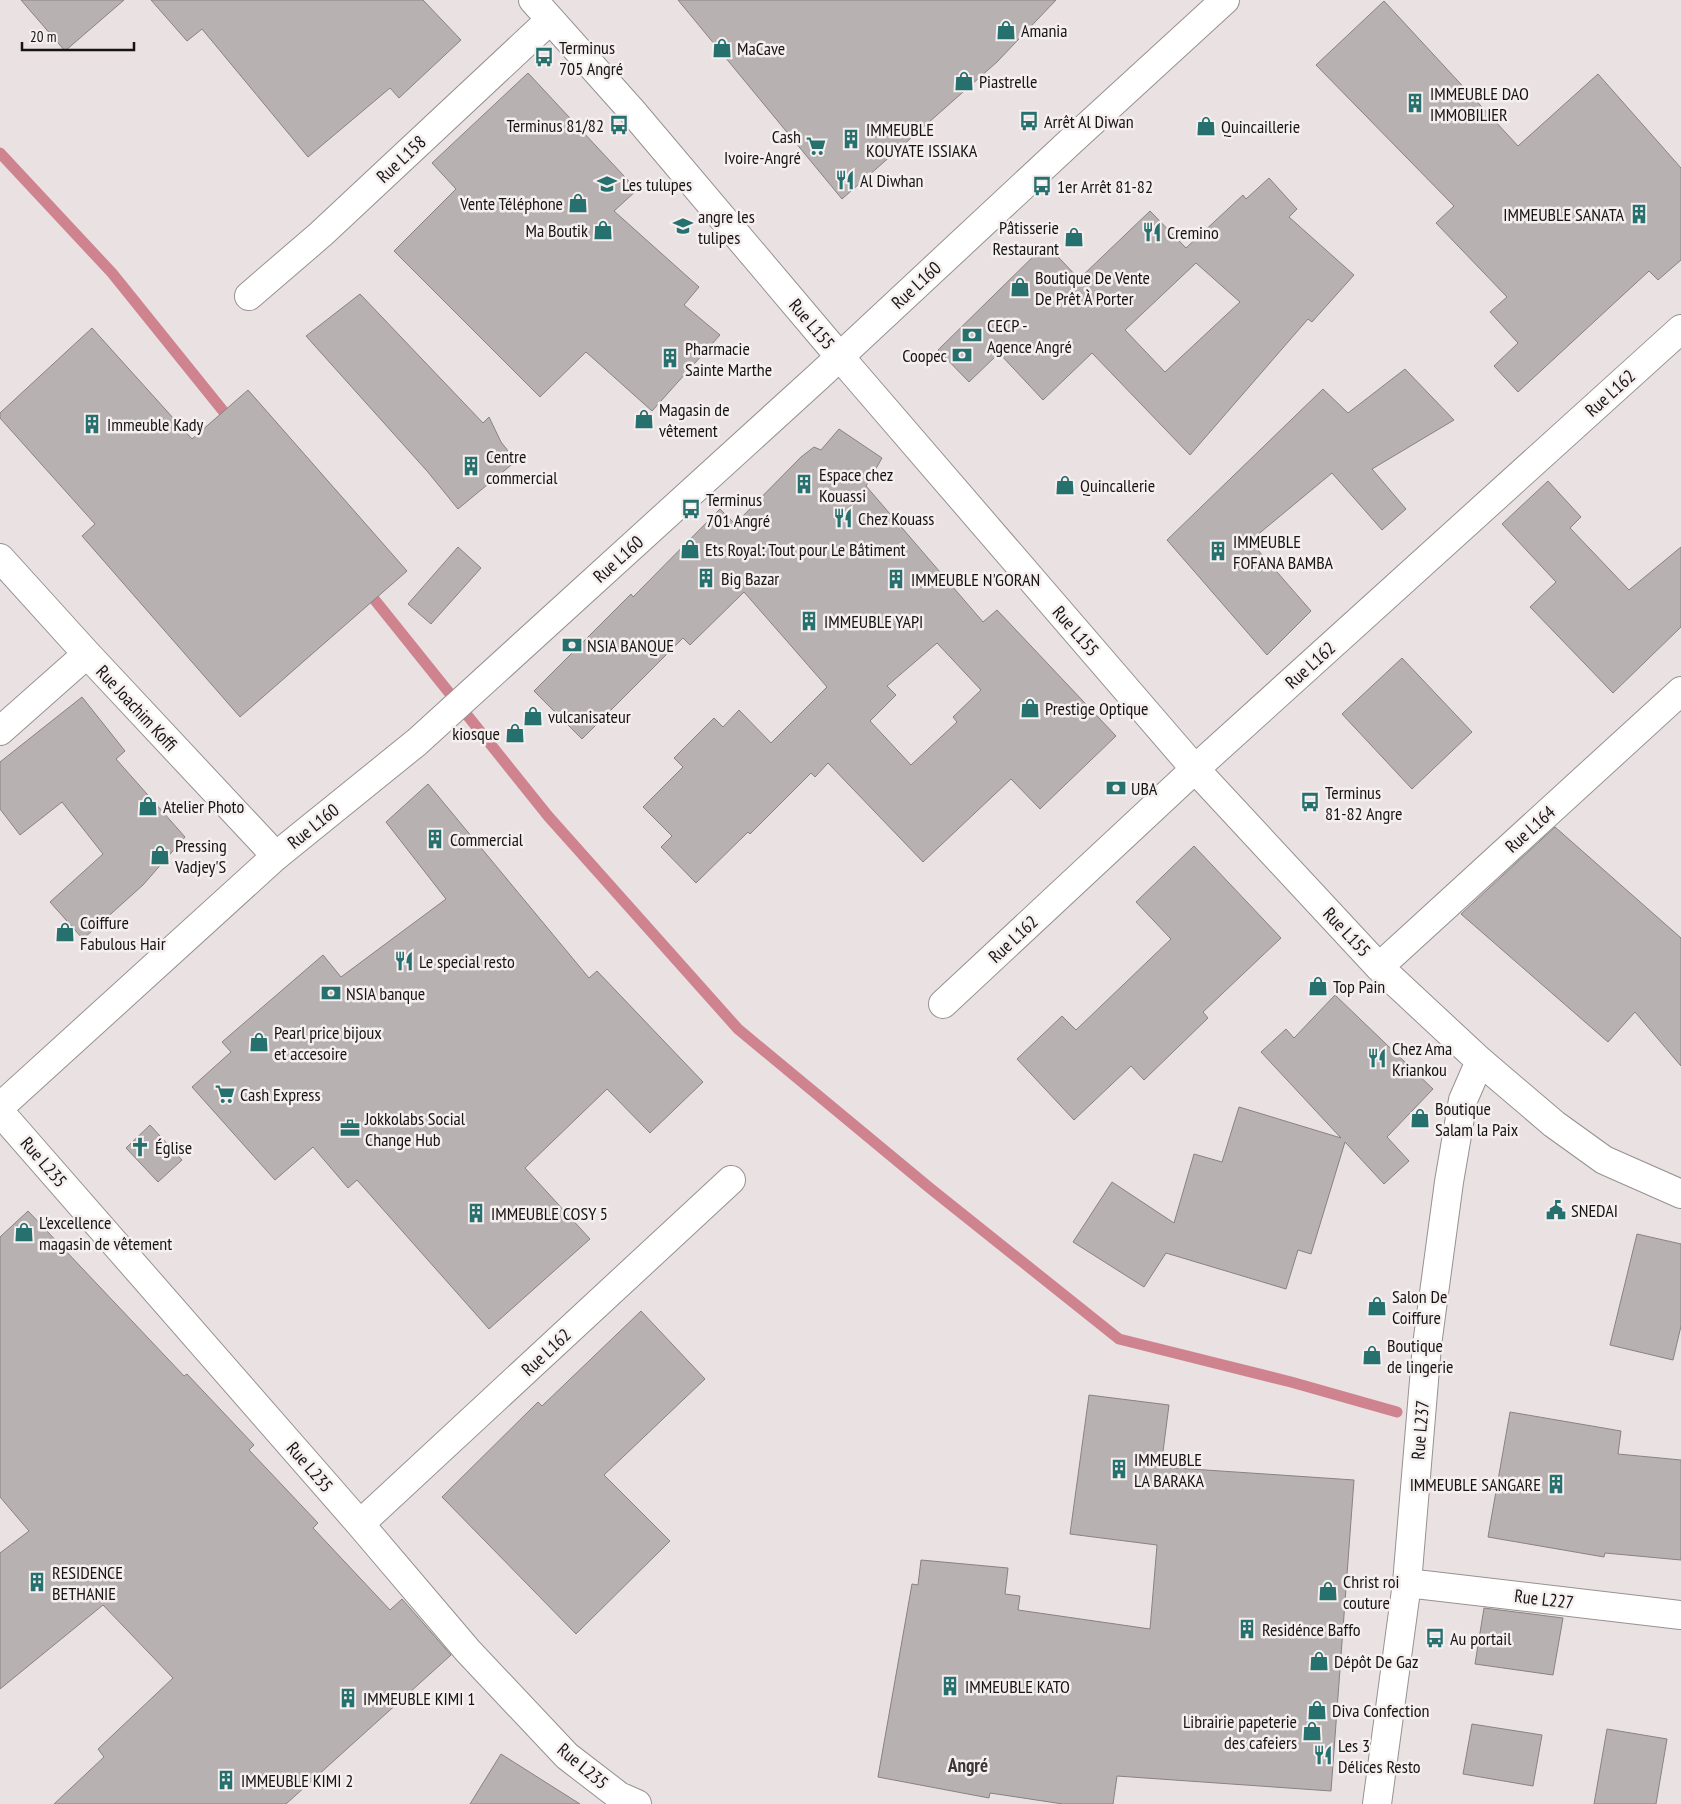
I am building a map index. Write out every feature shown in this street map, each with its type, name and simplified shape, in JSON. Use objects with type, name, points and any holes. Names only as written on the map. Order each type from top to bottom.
[{"type":"street","name":"Rue L160","points":[[0,1107],[276,856],[417,742],[1226,0]]},
{"type":"street","name":"Rue L155","points":[[542,10],[632,111],[1195,769],[1379,967],[1480,1061],[1554,1124],[1604,1160],[1681,1194]]},
{"type":"street","name":"Rue L158","points":[[250,296],[321,234],[542,10]]},
{"type":"street","name":"Rue L162","points":[[943,1004],[1195,769],[1681,329]]},
{"type":"street","name":"Rue Joachim Koffi","points":[[0,558],[86,654],[276,856]]},
{"type":"street","points":[[0,730],[86,654]]},
{"type":"street","name":"Rue L164","points":[[1379,967],[1681,691]]},
{"type":"street","name":"Rue L237","points":[[1377,1804],[1407,1583],[1427,1344],[1449,1182],[1463,1100],[1480,1061]]},
{"type":"street","name":"Rue L235","points":[[0,1112],[360,1524],[468,1651],[567,1756],[619,1796],[637,1804]]},
{"type":"street","name":"Rue L162","points":[[360,1524],[732,1180]]},
{"type":"street","name":"Rue L227","points":[[1407,1583],[1681,1615]]},
{"type":"building","points":[[21,0],[124,0],[65,51]]},
{"type":"building","points":[[151,0],[423,0],[461,40],[399,98],[390,88],[308,157],[202,29],[187,41]]},
{"type":"building","name":"IMMEUBLE KOUYATE ISSIAKA","points":[[678,0],[1056,0],[997,62],[842,199]]},
{"type":"building","points":[[1384,1],[1518,146],[1598,74],[1681,168],[1681,260],[1658,280],[1649,271],[1518,392],[1494,366],[1518,343],[1490,312],[1507,297],[1436,223],[1454,206],[1316,65]]},
{"type":"building","points":[[528,73],[637,190],[614,211],[699,287],[684,305],[720,335],[652,411],[586,352],[540,397],[394,251],[456,189],[432,163]]},
{"type":"building","points":[[1269,178],[1297,209],[1289,217],[1354,275],[1312,322],[1308,319],[1190,455],[1092,353],[1043,400],[999,353],[969,382],[938,350],[1046,244],[1079,279],[1150,211],[1186,248],[1243,195],[1246,199]],"holes":[[[1196,263],[1240,302],[1165,372],[1125,330]]]},
{"type":"building","points":[[360,294],[483,423],[489,417],[501,442],[516,461],[458,509],[427,471],[306,336]]},
{"type":"building","points":[[92,328],[192,439],[248,390],[407,571],[240,717],[82,536],[95,524],[0,418],[0,413]]},
{"type":"building","points":[[1405,369],[1454,420],[1372,469],[1406,509],[1382,530],[1332,473],[1250,541],[1311,611],[1267,655],[1167,540],[1323,389],[1348,413]]},
{"type":"building","points":[[839,429],[882,458],[866,486],[983,622],[997,610],[1116,736],[1040,809],[1011,779],[923,862],[828,763],[815,777],[811,773],[750,834],[748,832],[696,883],[661,847],[672,836],[643,807],[683,767],[674,758],[714,718],[723,727],[739,710],[771,743],[827,687],[744,592],[690,645],[683,638],[582,739],[534,691],[631,594],[633,597],[720,509],[735,524],[801,457],[814,447],[821,450]],"holes":[[[937,643],[981,690],[953,717],[957,722],[911,765],[870,721],[896,695],[887,686]]]},
{"type":"building","points":[[1548,481],[1581,517],[1570,528],[1629,590],[1681,547],[1681,627],[1613,693],[1530,607],[1556,582],[1502,524]]},
{"type":"building","points":[[458,547],[481,568],[431,624],[408,604]]},
{"type":"building","points":[[1402,658],[1472,732],[1412,789],[1342,714]]},
{"type":"building","points":[[82,697],[125,751],[116,759],[185,837],[143,885],[83,939],[50,902],[103,854],[62,802],[20,835],[0,809],[0,762]]},
{"type":"building","points":[[428,784],[589,978],[597,971],[703,1082],[650,1133],[607,1089],[525,1168],[590,1239],[489,1329],[357,1180],[348,1188],[313,1147],[275,1180],[192,1087],[231,1052],[222,1042],[323,955],[341,977],[446,899],[386,822]]},
{"type":"building","points":[[1555,827],[1681,938],[1681,1066],[1635,1012],[1608,1042],[1461,914]]},
{"type":"building","points":[[1194,846],[1281,938],[1203,1012],[1208,1018],[1144,1080],[1131,1066],[1074,1120],[1017,1059],[1062,1016],[1076,1030],[1171,939],[1136,902]]},
{"type":"building","points":[[1335,995],[1433,1089],[1387,1137],[1409,1161],[1384,1184],[1345,1142],[1311,1254],[1298,1250],[1286,1289],[1166,1253],[1144,1287],[1073,1242],[1112,1182],[1174,1223],[1194,1154],[1222,1162],[1239,1107],[1341,1138],[1261,1052],[1286,1029],[1294,1038]]},
{"type":"building","points":[[150,1125],[182,1160],[158,1182],[126,1148]]},
{"type":"building","points":[[28,1211],[184,1376],[187,1374],[254,1445],[249,1450],[318,1523],[313,1528],[390,1610],[402,1599],[451,1655],[286,1804],[54,1804],[104,1757],[98,1749],[173,1678],[103,1605],[0,1689],[0,1553],[29,1531],[0,1497],[0,1237]]},
{"type":"building","points":[[1637,1234],[1681,1244],[1681,1326],[1673,1360],[1610,1345]]},
{"type":"building","points":[[641,1311],[705,1379],[604,1475],[670,1541],[576,1634],[442,1497],[538,1402],[542,1406]]},
{"type":"building","points":[[1089,1395],[1169,1405],[1161,1467],[1354,1480],[1331,1791],[1117,1776],[1113,1804],[1063,1804],[990,1793],[989,1798],[878,1777],[912,1584],[918,1585],[921,1560],[1008,1568],[1005,1594],[1020,1596],[1018,1610],[1150,1629],[1157,1545],[1070,1534]]},
{"type":"building","name":"IMMEUBLE SANGARE","points":[[1510,1412],[1621,1431],[1618,1454],[1681,1460],[1681,1560],[1605,1553],[1604,1557],[1488,1537]]},
{"type":"building","points":[[1484,1608],[1563,1618],[1553,1675],[1475,1664]]},
{"type":"building","points":[[1472,1724],[1542,1735],[1533,1786],[1463,1774]]},
{"type":"building","points":[[1607,1729],[1667,1739],[1656,1804],[1594,1804]]},
{"type":"building","points":[[501,1754],[580,1804],[470,1804]]},
{"type":"waterway","points":[[0,153],[112,273],[232,422]]},
{"type":"waterway","points":[[366,589],[548,816],[738,1029],[931,1189],[1119,1339],[1291,1382],[1397,1412]]},
{"type":"place","name":"Amania","points":[[1006,30]]},
{"type":"place","name":"MaCave","points":[[722,48]]},
{"type":"place","name":"Terminus 705 Angré","points":[[544,57]]},
{"type":"place","name":"Piastrelle","points":[[964,81]]},
{"type":"place","name":"IMMEUBLE DAO IMMOBILIER","points":[[1415,103]]},
{"type":"place","name":"Arrêt Al Diwan","points":[[1029,121]]},
{"type":"place","name":"Terminus 81/82","points":[[619,125]]},
{"type":"place","name":"Quincaillerie","points":[[1206,126]]},
{"type":"place","name":"IMMEUBLE KOUYATE ISSIAKA","points":[[851,139]]},
{"type":"place","name":"Cash Ivoire-Angré","points":[[816,146]]},
{"type":"place","name":"Al Diwhan","points":[[845,180]]},
{"type":"place","name":"Les tulupes","points":[[607,184]]},
{"type":"place","name":"1er Arrêt 81-82","points":[[1042,186]]},
{"type":"place","name":"Vente Téléphone","points":[[578,203]]},
{"type":"place","name":"IMMEUBLE SANATA","points":[[1639,214]]},
{"type":"place","name":"angre les tulipes","points":[[683,226]]},
{"type":"place","name":"Ma Boutik","points":[[603,230]]},
{"type":"place","name":"Cremino","points":[[1152,232]]},
{"type":"place","name":"Pâtisserie Restaurant","points":[[1074,237]]},
{"type":"place","name":"Boutique De Vente De Prêt À Porter","points":[[1020,287]]},
{"type":"place","name":"CECP - Agence Angré","points":[[972,335]]},
{"type":"place","name":"Coopec","points":[[962,355]]},
{"type":"place","name":"Pharmacie Sainte Marthe","points":[[670,358]]},
{"type":"place","name":"Magasin de vêtement","points":[[644,419]]},
{"type":"place","name":"Immeuble Kady","points":[[92,424]]},
{"type":"place","name":"Centre commercial","points":[[471,466]]},
{"type":"place","name":"Espace chez Kouassi","points":[[804,484]]},
{"type":"place","name":"Quincallerie","points":[[1065,485]]},
{"type":"place","name":"Terminus 701 Angré","points":[[691,509]]},
{"type":"place","name":"Chez Kouass","points":[[843,518]]},
{"type":"place","name":"Ets Royal: Tout pour Le Bâtiment","points":[[690,549]]},
{"type":"place","name":"IMMEUBLE FOFANA BAMBA","points":[[1218,551]]},
{"type":"place","name":"Big Bazar","points":[[706,578]]},
{"type":"place","name":"IMMEUBLE N'GORAN","points":[[896,579]]},
{"type":"place","name":"IMMEUBLE YAPI","points":[[809,621]]},
{"type":"place","name":"NSIA BANQUE","points":[[572,645]]},
{"type":"place","name":"Prestige Optique","points":[[1030,708]]},
{"type":"place","name":"vulcanisateur","points":[[533,716]]},
{"type":"place","name":"kiosque","points":[[515,733]]},
{"type":"place","name":"UBA","points":[[1116,788]]},
{"type":"place","name":"Terminus 81-82 Angre","points":[[1310,802]]},
{"type":"place","name":"Atelier Photo","points":[[148,806]]},
{"type":"place","name":"Commercial","points":[[435,839]]},
{"type":"place","name":"Pressing Vadjey'S","points":[[160,855]]},
{"type":"place","name":"Coiffure Fabulous Hair","points":[[65,932]]},
{"type":"place","name":"Le special resto","points":[[404,961]]},
{"type":"place","name":"Top Pain","points":[[1318,986]]},
{"type":"place","name":"NSIA banque","points":[[331,993]]},
{"type":"place","name":"Pearl price bijoux et accesoire","points":[[259,1042]]},
{"type":"place","name":"Chez Ama Kriankou","points":[[1377,1058]]},
{"type":"place","name":"Cash Express","points":[[225,1094]]},
{"type":"place","name":"Boutique Salam la Paix","points":[[1420,1118]]},
{"type":"place","name":"Jokkolabs Social Change Hub","points":[[350,1128]]},
{"type":"place","name":"Église","points":[[140,1147]]},
{"type":"place","name":"SNEDAI","points":[[1556,1210]]},
{"type":"place","name":"IMMEUBLE COSY 5","points":[[476,1213]]},
{"type":"place","name":"L'excellence magasin de vêtement","points":[[24,1232]]},
{"type":"place","name":"Salon De Coiffure","points":[[1377,1306]]},
{"type":"place","name":"Boutique de lingerie","points":[[1372,1355]]},
{"type":"place","name":"IMMEUBLE LA BARAKA","points":[[1119,1469]]},
{"type":"place","name":"IMMEUBLE SANGARE","points":[[1556,1484]]},
{"type":"place","name":"RESIDENCE BETHANIE","points":[[37,1582]]},
{"type":"place","name":"Christ roi couture","points":[[1328,1591]]},
{"type":"place","name":"Residénce Baffo","points":[[1247,1629]]},
{"type":"place","name":"Au portail","points":[[1435,1638]]},
{"type":"place","name":"Dépôt De Gaz","points":[[1319,1661]]},
{"type":"place","name":"IMMEUBLE KATO","points":[[950,1686]]},
{"type":"place","name":"IMMEUBLE KIMI 1","points":[[348,1698]]},
{"type":"place","name":"Diva Confection","points":[[1317,1710]]},
{"type":"place","name":"Librairie papeterie des cafeiers","points":[[1312,1731]]},
{"type":"place","name":"Les 3 Délices Resto","points":[[1323,1755]]},
{"type":"place","name":"IMMEUBLE KIMI 2","points":[[226,1780]]},
{"type":"district","name":"Angré","points":[[968,1765]]}]
